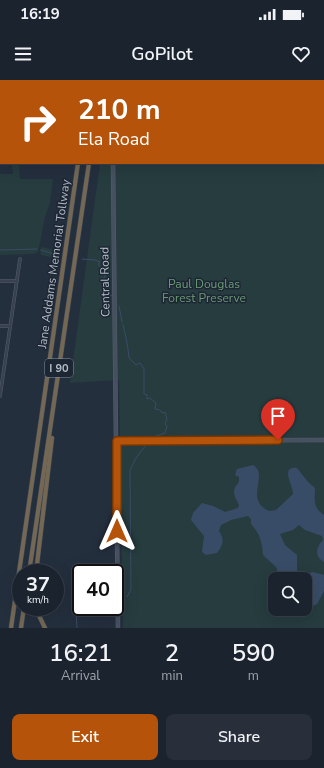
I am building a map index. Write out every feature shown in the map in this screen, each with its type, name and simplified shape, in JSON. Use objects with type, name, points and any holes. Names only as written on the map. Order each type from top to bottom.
[{"type":"highway","name":"Jane Addams Memorial Tollway","points":[[11,628],[78,164]]},
{"type":"highway","name":"Jane Addams Memorial Tollway","points":[[30,564],[89,164]]},
{"type":"highway","points":[[37,564],[55,399]]},
{"type":"highway","points":[[21,628],[23,616]]},
{"type":"highway","points":[[40,616],[45,628]]},
{"type":"street","name":"Central Road","points":[[113,164],[118,628]]},
{"type":"street","points":[[0,396],[20,259]]},
{"type":"street","points":[[0,281],[17,281]]},
{"type":"street","points":[[0,326],[10,326]]},
{"type":"street","points":[[117,441],[324,440]]},
{"type":"green space","points":[[12,164],[19,164],[20,179],[53,179],[50,203],[45,217],[38,252],[33,254],[0,255],[0,174],[13,174]]},
{"type":"green space","name":"Paul Douglas Forest Preserve","points":[[100,164],[324,164],[324,628],[123,628],[124,564],[122,564],[119,380],[70,383]]},
{"type":"green space","points":[[42,247],[54,250],[58,249],[59,251],[55,258],[41,255],[40,250]]},
{"type":"water","points":[[253,465],[258,469],[258,500],[262,506],[269,511],[276,510],[293,494],[288,474],[289,470],[292,468],[297,468],[315,488],[316,506],[324,515],[324,562],[317,554],[318,548],[323,540],[322,536],[305,530],[299,525],[293,530],[280,534],[285,545],[297,555],[298,572],[278,572],[276,567],[263,555],[260,538],[248,516],[231,520],[221,525],[219,531],[223,540],[221,548],[217,553],[206,555],[202,552],[204,536],[191,520],[193,513],[202,503],[213,506],[225,512],[238,508],[239,505],[234,492],[239,482],[239,477],[235,475],[237,469]]},
{"type":"water","points":[[312,572],[324,575],[324,591],[317,604],[312,606]]},
{"type":"waterway","points":[[0,250],[37,249]]},
{"type":"waterway","points":[[41,250],[57,255]]},
{"type":"waterway","points":[[82,259],[100,262],[98,264],[101,268],[99,272],[101,275],[105,274],[103,282],[108,289],[105,293],[112,296]]},
{"type":"waterway","points":[[119,306],[122,322]]},
{"type":"waterway","points":[[123,325],[129,358],[136,365],[140,363],[144,369],[144,394],[147,395],[147,399],[150,398],[156,403],[155,409],[160,410],[162,413],[165,412],[167,419],[165,424],[167,426],[165,433],[156,436]]},
{"type":"waterway","points":[[127,597],[131,590],[130,470],[136,458],[146,445]]},
{"type":"waterway","points":[[76,616],[77,628]]},
{"type":"route","points":[[117,531],[117,441],[278,440]]}]
